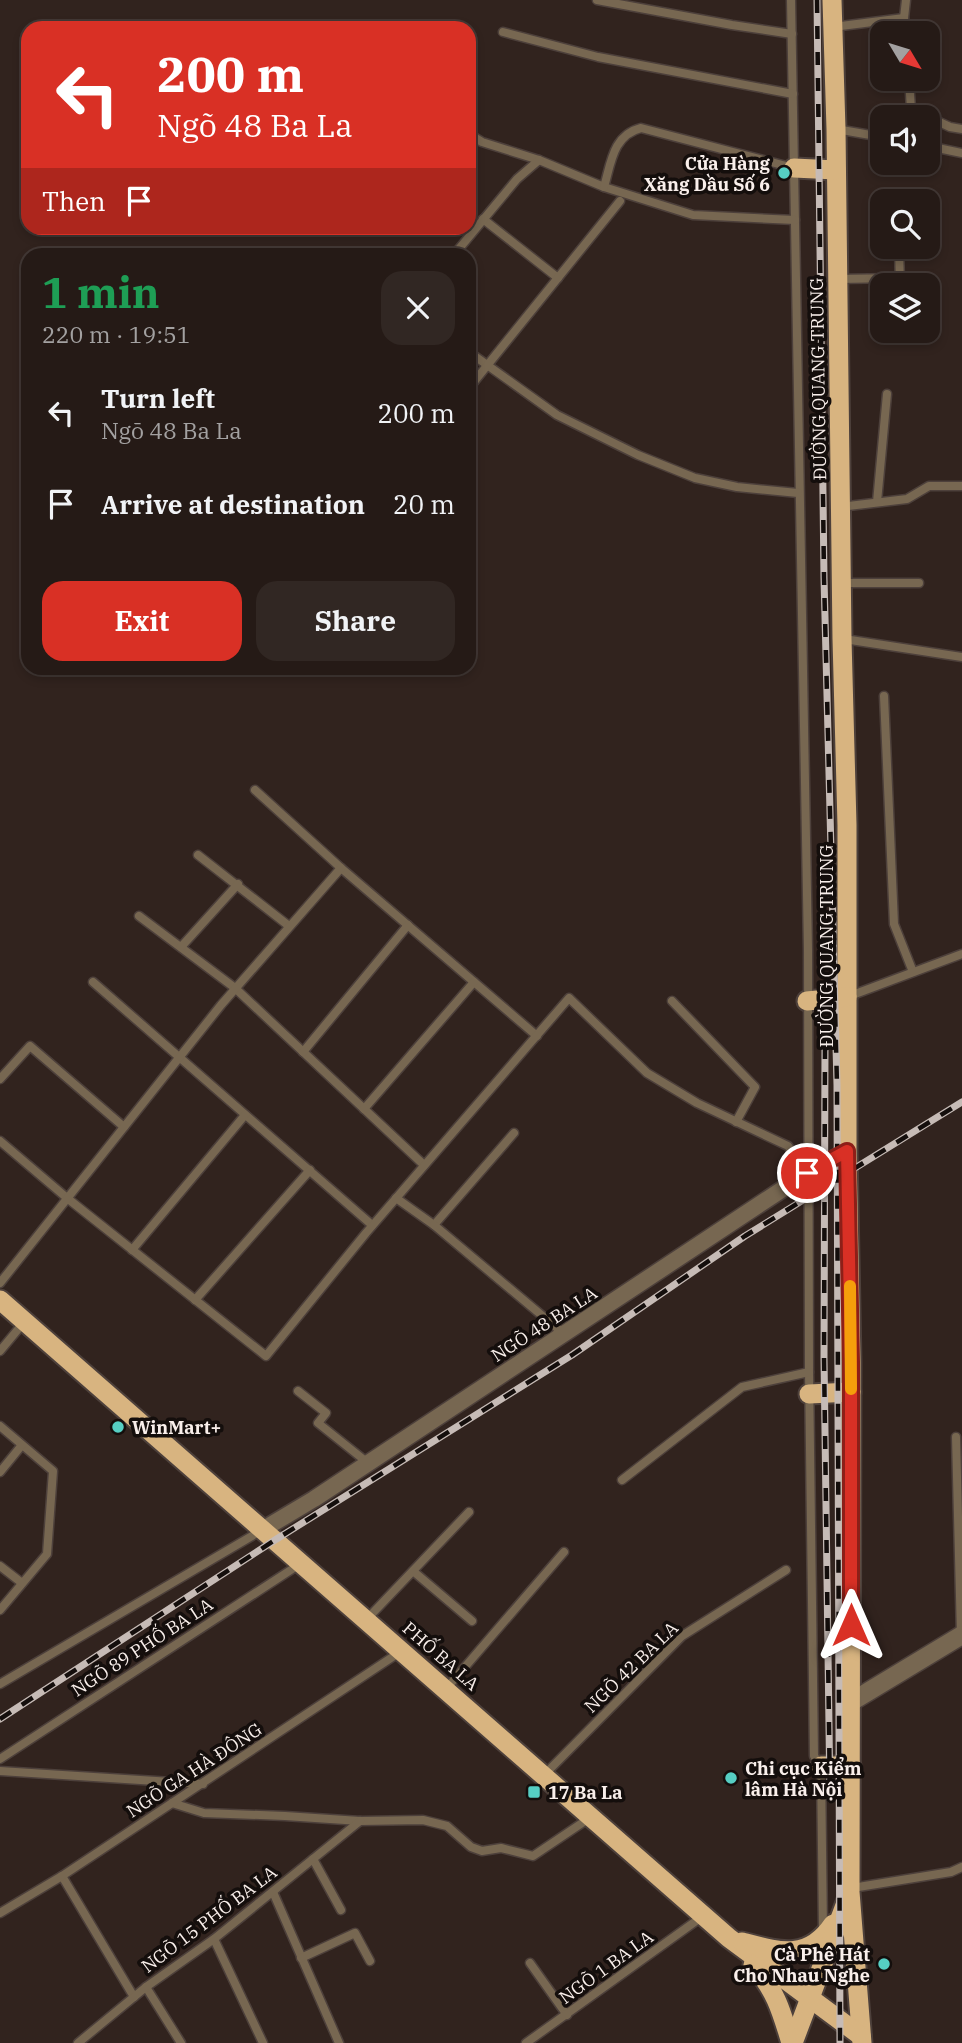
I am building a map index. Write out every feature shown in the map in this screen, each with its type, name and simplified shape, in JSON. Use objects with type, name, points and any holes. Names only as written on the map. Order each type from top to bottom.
[{"type":"highway","name":"ĐƯỜNG QUANG TRUNG","points":[[832,0],[847,825],[847,1151],[851,1392],[850,1890],[861,2039]]},
{"type":"highway","points":[[794,168],[836,170]]},
{"type":"highway","points":[[807,1001],[848,997]]},
{"type":"highway","name":"PHỐ BA LA","points":[[0,1300],[703,1916],[811,1997],[861,2039]]},
{"type":"highway","points":[[809,1394],[851,1392]]},
{"type":"highway","points":[[821,1766],[851,1766]]},
{"type":"highway","name":"ĐƯỜNG QUANG TRUNG","points":[[792,2043],[850,1890]]},
{"type":"highway","points":[[729,1938],[773,1950],[795,1951],[822,1940],[850,1890]]},
{"type":"highway","points":[[729,1938],[769,1983],[792,2043]]},
{"type":"street","name":"NGÕ 48 BA LA","points":[[262,1530],[807,1173],[847,1151]]},
{"type":"street","points":[[851,1702],[961,1636]]},
{"type":"lane","points":[[597,0],[792,34]]},
{"type":"lane","points":[[791,0],[807,1001],[814,1756],[821,1766],[822,1940]]},
{"type":"lane","points":[[904,21],[906,0]]},
{"type":"lane","points":[[833,27],[904,18]]},
{"type":"lane","points":[[503,32],[598,57],[793,94]]},
{"type":"lane","points":[[910,91],[911,109],[950,127],[962,129]]},
{"type":"lane","points":[[604,187],[617,143],[624,136],[641,128],[794,168]]},
{"type":"lane","points":[[836,129],[870,135]]},
{"type":"lane","points":[[476,138],[539,160],[604,187],[693,215],[795,220]]},
{"type":"lane","points":[[940,148],[962,153]]},
{"type":"lane","points":[[476,228],[517,179],[539,160]]},
{"type":"lane","points":[[476,379],[620,201]]},
{"type":"lane","points":[[483,219],[558,278]]},
{"type":"lane","points":[[837,279],[870,281]]},
{"type":"lane","points":[[476,358],[557,415],[638,455],[695,478],[737,487],[798,493]]},
{"type":"lane","points":[[877,502],[887,394]]},
{"type":"lane","points":[[840,507],[906,499],[929,486],[962,486]]},
{"type":"lane","points":[[841,583],[919,583]]},
{"type":"lane","points":[[842,639],[962,657]]},
{"type":"lane","points":[[884,696],[894,924],[913,972]]},
{"type":"lane","points":[[255,790],[341,869],[537,1036]]},
{"type":"lane","points":[[198,855],[289,926]]},
{"type":"lane","points":[[0,1283],[234,988],[341,869]]},
{"type":"lane","points":[[181,947],[238,884]]},
{"type":"lane","points":[[139,916],[234,988],[424,1165]]},
{"type":"lane","points":[[303,1052],[408,925]]},
{"type":"lane","points":[[848,997],[962,954]]},
{"type":"lane","points":[[93,982],[372,1225]]},
{"type":"lane","points":[[364,1109],[474,982]]},
{"type":"lane","points":[[0,1141],[67,1198],[266,1356],[372,1225],[569,998],[647,1073],[697,1103],[788,1146],[807,1173]]},
{"type":"lane","points":[[672,1001],[755,1087],[736,1122]]},
{"type":"lane","points":[[0,1079],[30,1046],[124,1127]]},
{"type":"lane","points":[[132,1250],[245,1115]]},
{"type":"lane","points":[[435,1225],[514,1133]]},
{"type":"lane","points":[[195,1300],[310,1170]]},
{"type":"lane","points":[[396,1198],[435,1225],[564,1334]]},
{"type":"lane","points":[[0,1351],[25,1321]]},
{"type":"lane","points":[[622,1480],[742,1387],[809,1372]]},
{"type":"lane","points":[[298,1391],[326,1413],[318,1423],[368,1463]]},
{"type":"lane","points":[[0,1426],[52,1471],[47,1554],[0,1610]]},
{"type":"lane","points":[[956,1437],[960,1479],[961,1636]]},
{"type":"lane","points":[[0,1472],[22,1445]]},
{"type":"lane","points":[[367,1619],[468,1512]]},
{"type":"lane","points":[[0,1684],[262,1530]]},
{"type":"lane","points":[[446,1689],[564,1552]]},
{"type":"lane","name":"NGÕ 89 PHỐ BA LA","points":[[0,1759],[302,1562]]},
{"type":"lane","points":[[0,1566],[22,1583]]},
{"type":"lane","name":"NGÕ 42 BA LA","points":[[544,1775],[682,1636],[786,1570]]},
{"type":"lane","points":[[413,1571],[472,1621]]},
{"type":"lane","name":"NGÕ GA HÀ ĐÔNG","points":[[0,1913],[62,1876],[403,1651]]},
{"type":"lane","points":[[0,1771],[203,1784]]},
{"type":"lane","points":[[173,1803],[204,1813],[360,1821],[423,1820],[447,1826],[471,1847],[482,1851],[500,1848],[533,1856],[591,1816]]},
{"type":"lane","name":"NGÕ 15 PHỐ BA LA","points":[[78,2043],[360,1821]]},
{"type":"lane","points":[[313,1859],[341,1910]]},
{"type":"lane","points":[[850,1890],[951,1872],[962,1867]]},
{"type":"lane","points":[[62,1876],[134,1997]]},
{"type":"lane","points":[[272,1892],[339,2043]]},
{"type":"lane","name":"NGÕ 1 BA LA","points":[[526,2043],[703,1916]]},
{"type":"lane","points":[[301,1958],[355,1933],[370,1961]]},
{"type":"lane","points":[[214,1938],[263,2043]]},
{"type":"lane","points":[[530,1964],[567,2015]]},
{"type":"lane","points":[[146,1987],[181,2043]]},
{"type":"railway","points":[[817,0],[824,578],[837,1085],[840,2043]]},
{"type":"railway","points":[[825,1046],[824,1358],[830,1799]]},
{"type":"railway","points":[[0,1719],[275,1540],[572,1355],[745,1236],[962,1102]]},
{"type":"slow traffic","points":[[850,1286],[851,1389]]},
{"type":"place","name":"Cửa Hàng Xăng Dầu Số 6","points":[[784,173]]},
{"type":"place","name":"WinMart+","points":[[118,1427]]},
{"type":"place","name":"Chi cục Kiểm lâm Hà Nội","points":[[731,1778]]},
{"type":"place","name":"17 Ba La","points":[[534,1792]]},
{"type":"place","name":"Cà Phê Hát Cho Nhau Nghe","points":[[884,1964]]},
{"type":"route","points":[[807,1173],[847,1151],[851,1362],[851,1625]]}]
